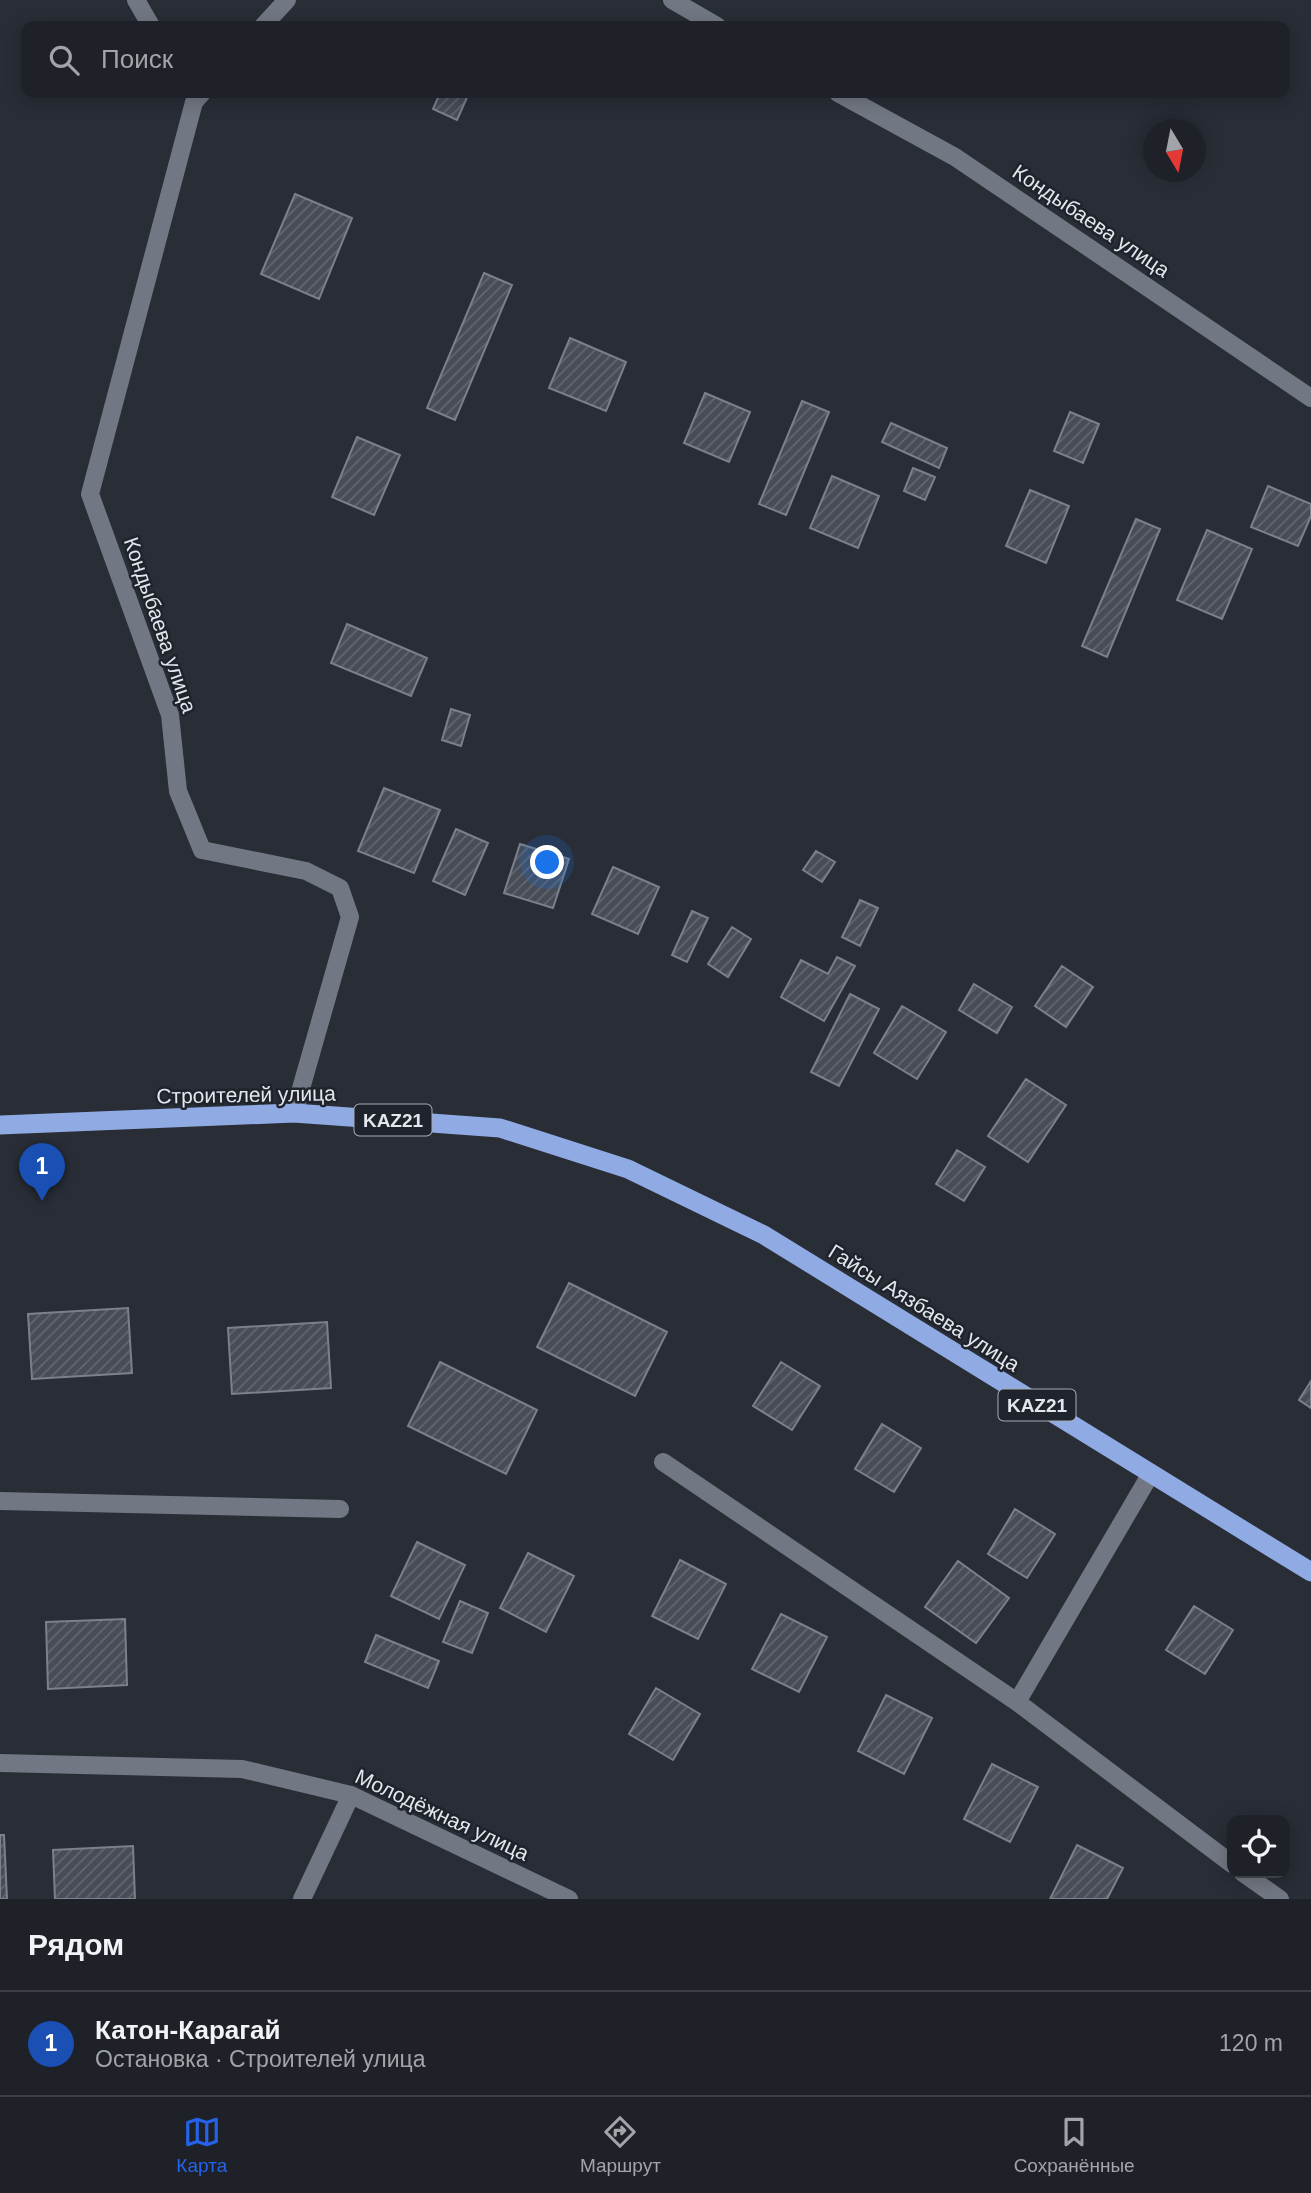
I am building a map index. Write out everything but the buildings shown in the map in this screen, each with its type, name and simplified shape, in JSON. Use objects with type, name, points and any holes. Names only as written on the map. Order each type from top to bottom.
[{"type":"highway","name":"Строителей улица","points":[[0,1125],[294,1113],[500,1128],[628,1170],[764,1235]]},
{"type":"highway","name":"Гайсы Аязбаева улица","points":[[764,1235],[1311,1572]]},
{"type":"street","points":[[136,0],[148,21]]},
{"type":"street","points":[[268,21],[287,0]]},
{"type":"street","points":[[672,0],[708,21]]},
{"type":"street","name":"Кондыбаева улица","points":[[194,98],[90,494],[170,715],[178,791],[202,850],[306,871],[340,888],[350,917],[294,1113]]},
{"type":"street","name":"Кондыбаева улица","points":[[847,98],[955,157],[1311,398]]},
{"type":"street","points":[[663,1462],[1017,1702],[1227,1860]]},
{"type":"street","points":[[1017,1702],[1150,1475]]},
{"type":"street","points":[[0,1501],[340,1509]]},
{"type":"street","name":"Молодёжная улица","points":[[0,1763],[242,1769],[351,1795],[569,1899]]},
{"type":"street","points":[[302,1899],[351,1795]]},
{"type":"street","points":[[1250,1878],[1280,1899]]},
{"type":"place","name":"Катон-Карагай","points":[[42,1201]]}]
